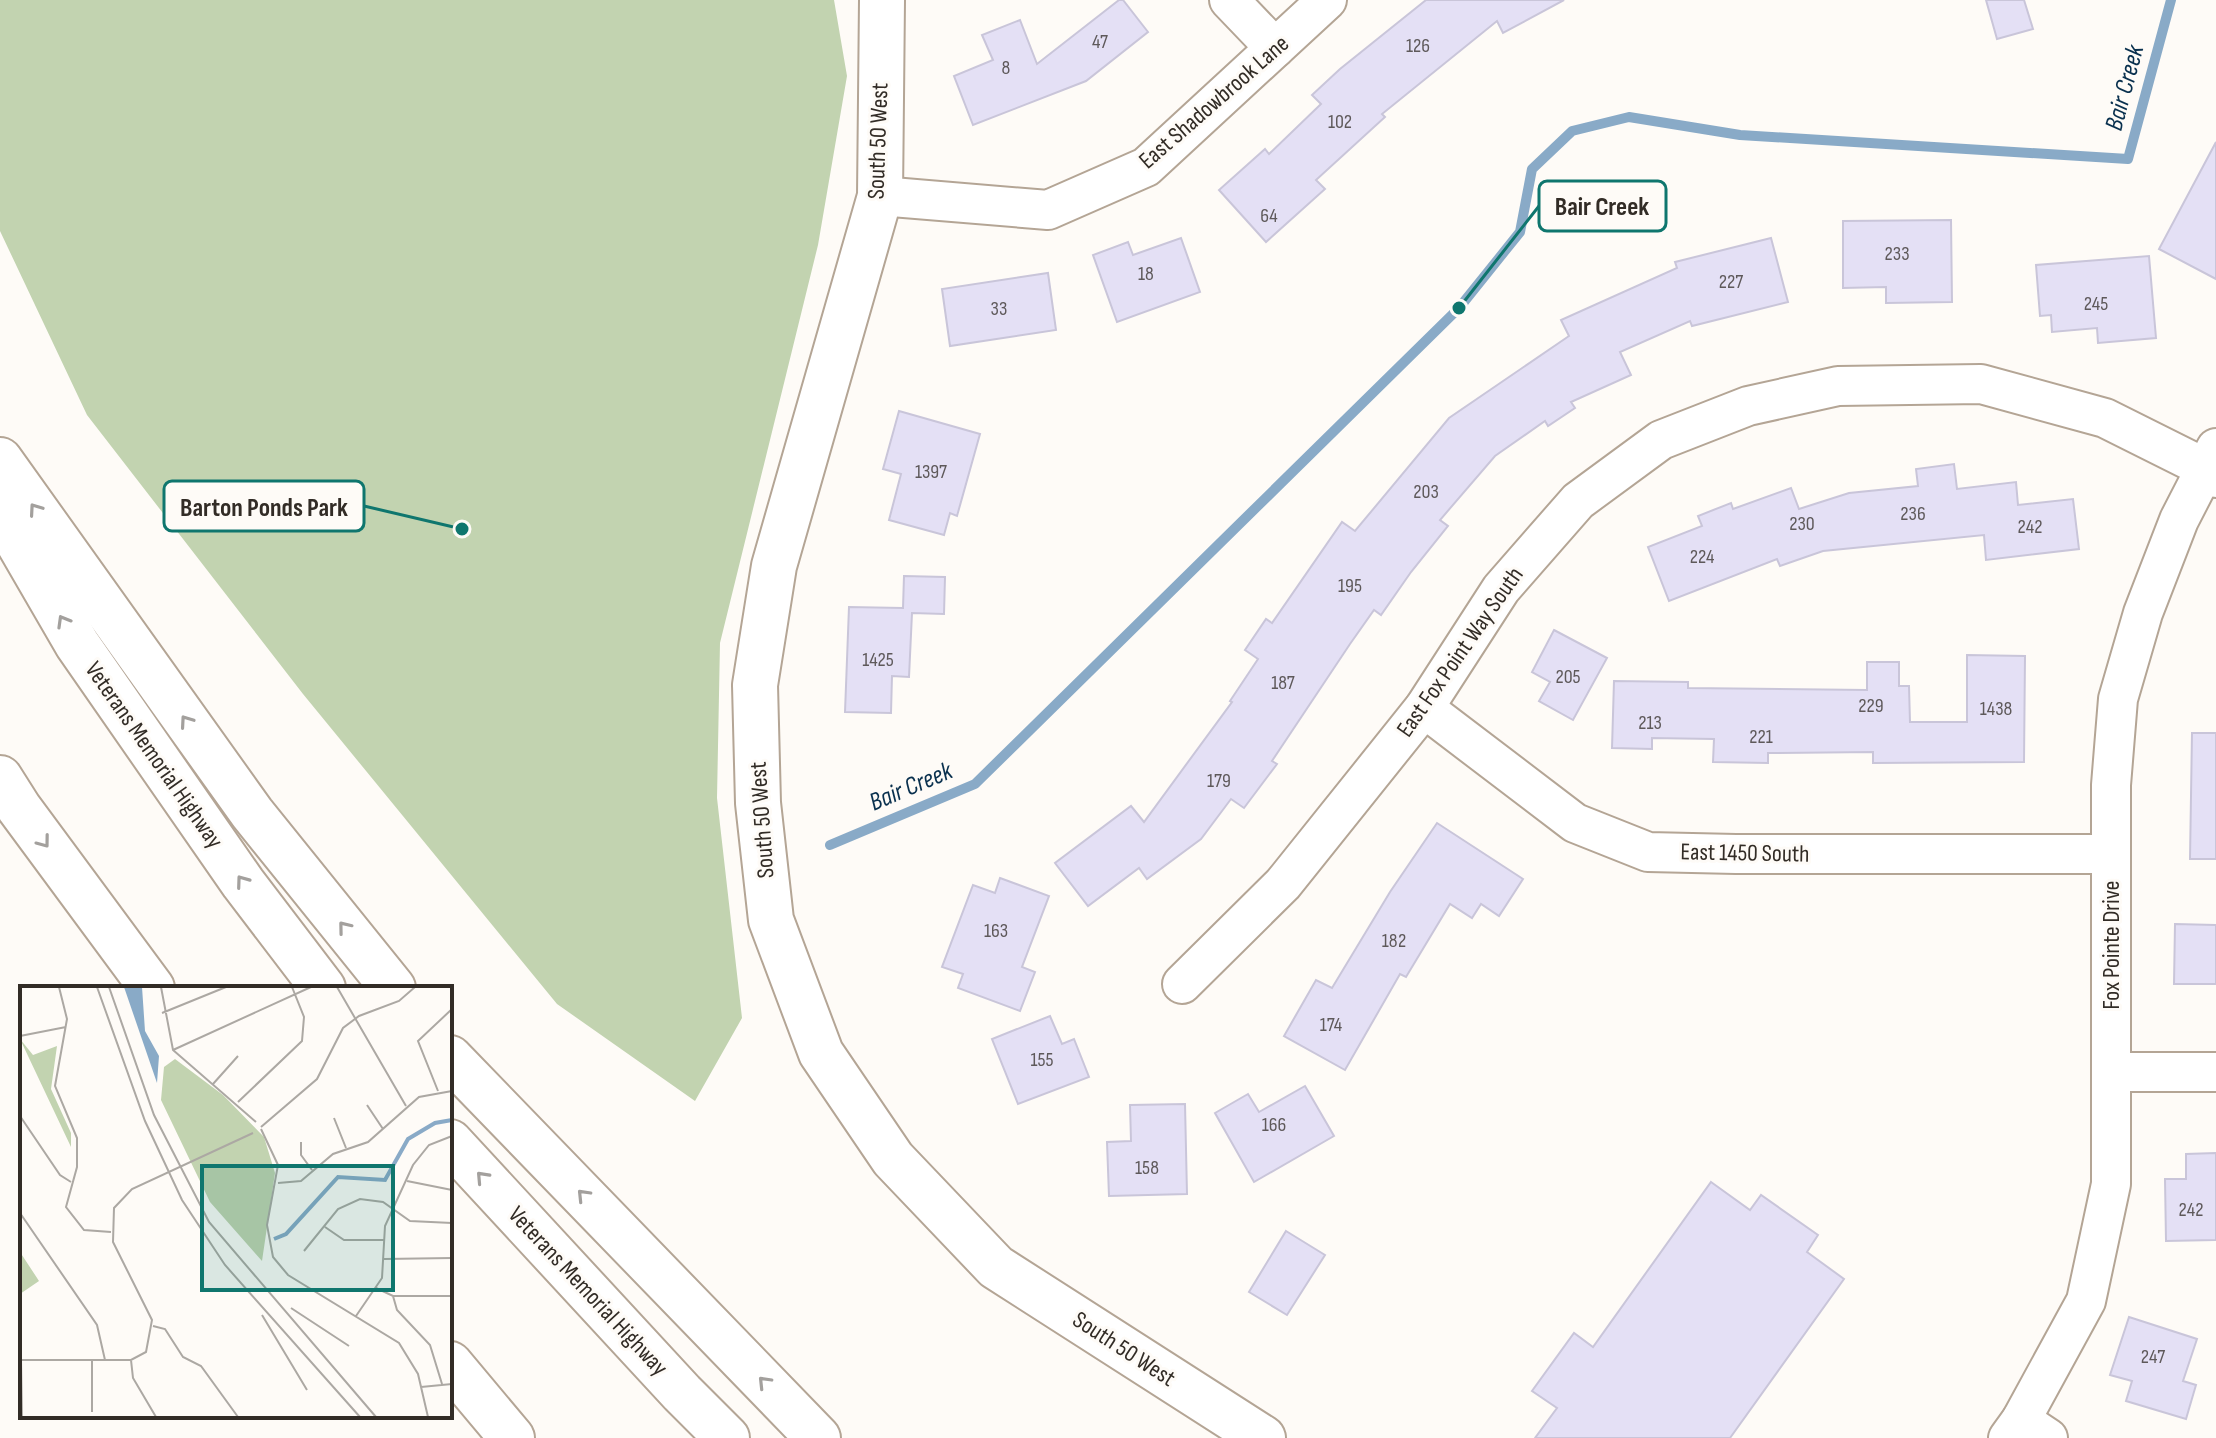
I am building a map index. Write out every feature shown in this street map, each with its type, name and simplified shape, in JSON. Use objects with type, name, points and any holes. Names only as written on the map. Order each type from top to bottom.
[{"type":"main road","name":"South 50 West","points":[[882,0],[880,196],[774,566],[755,685],[758,803],[771,920],[821,1053],[893,1159],[965,1235],[996,1267],[1263,1438]]},
{"type":"main road","points":[[0,460],[252,813],[391,986]]},
{"type":"main road","name":"Veterans Memorial Highway","points":[[0,511],[77,644],[243,883],[321,986]]},
{"type":"main road","points":[[0,778],[151,986]]},
{"type":"main road","points":[[452,1060],[818,1438]]},
{"type":"main road","name":"Veterans Memorial Highway","points":[[452,1144],[727,1438]]},
{"type":"main road","points":[[452,1366],[512,1438]]},
{"type":"main road","points":[[452,1398],[482,1438]]},
{"type":"street","points":[[1229,0],[1275,48]]},
{"type":"street","name":"East Shadowbrook Lane","points":[[880,196],[1048,210],[1146,167],[1327,0]]},
{"type":"street","name":"East Fox Point Way South","points":[[1182,984],[1283,884],[1424,708],[1501,589],[1578,501],[1661,440],[1748,406],[1838,386],[1981,384],[2105,418],[2213,465]]},
{"type":"street","name":"Fox Pointe Drive","points":[[2026,1432],[2086,1301],[2111,1184],[2111,785],[2118,699],[2143,613],[2179,520],[2213,465]]},
{"type":"street","name":"East 1450 South","points":[[1424,708],[1575,823],[1648,852],[2111,854]]},
{"type":"street","points":[[2111,1072],[2216,1072]]},
{"type":"green space","points":[[0,0],[834,0],[847,76],[818,245],[720,643],[717,798],[742,1018],[695,1101],[557,1004],[303,694],[87,415],[0,231]]},
{"type":"building","points":[[1123,0],[1148,32],[1086,81],[973,125],[954,76],[993,60],[982,35],[1020,20],[1037,64]]},
{"type":"building","points":[[1426,0],[1564,0],[1503,33],[1497,21],[1382,114],[1385,117],[1316,180],[1325,189],[1266,242],[1219,190],[1265,149],[1269,154],[1321,104],[1312,95],[1340,69]]},
{"type":"building","points":[[1986,0],[2024,0],[2033,29],[1997,39]]},
{"type":"building","points":[[2216,142],[2216,279],[2159,249]]},
{"type":"building","points":[[1951,220],[1952,302],[1886,303],[1886,287],[1843,288],[1843,221]]},
{"type":"building","points":[[1181,238],[1200,292],[1117,322],[1093,255],[1128,242],[1133,255]]},
{"type":"building","points":[[1771,238],[1788,302],[1692,326],[1690,321],[1620,352],[1631,375],[1571,402],[1575,408],[1548,426],[1545,421],[1495,456],[1440,520],[1448,526],[1381,615],[1374,610],[1272,761],[1277,764],[1244,808],[1231,799],[1201,839],[1147,879],[1139,868],[1088,906],[1055,863],[1131,806],[1144,822],[1232,702],[1258,659],[1245,650],[1266,619],[1272,623],[1342,522],[1355,531],[1449,418],[1569,336],[1561,320],[1677,268],[1675,262]]},
{"type":"building","points":[[2149,256],[2156,338],[2098,343],[2097,328],[2052,332],[2051,315],[2040,316],[2036,265]]},
{"type":"building","points":[[1048,273],[1056,330],[950,346],[942,289]]},
{"type":"building","points":[[899,411],[980,434],[957,516],[950,513],[944,535],[889,520],[901,474],[883,469]]},
{"type":"building","points":[[1954,464],[1957,489],[2016,482],[2018,505],[2073,499],[2079,549],[1986,560],[1984,535],[1823,551],[1780,566],[1777,559],[1669,601],[1648,547],[1702,526],[1698,516],[1731,503],[1733,509],[1791,488],[1799,509],[1849,493],[1918,486],[1916,469]]},
{"type":"building","points":[[904,576],[945,577],[944,614],[912,613],[909,677],[892,676],[891,713],[845,712],[849,607],[903,608]]},
{"type":"building","points":[[1554,630],[1607,658],[1573,720],[1539,701],[1550,682],[1532,672]]},
{"type":"building","points":[[1967,655],[2025,656],[2024,762],[1873,763],[1873,752],[1768,753],[1768,763],[1713,762],[1714,739],[1652,738],[1652,749],[1612,748],[1614,681],[1688,682],[1688,688],[1867,690],[1867,662],[1899,662],[1899,686],[1909,686],[1910,722],[1967,722]]},
{"type":"building","points":[[2192,733],[2216,733],[2216,859],[2190,859]]},
{"type":"building","points":[[1437,823],[1523,879],[1499,916],[1481,904],[1472,918],[1450,904],[1406,977],[1400,974],[1345,1070],[1284,1036],[1316,980],[1332,988],[1390,892]]},
{"type":"building","points":[[1000,878],[1049,896],[1022,967],[1035,972],[1020,1011],[958,988],[963,974],[942,967],[973,885],[995,893]]},
{"type":"building","points":[[2175,924],[2216,925],[2216,984],[2174,984]]},
{"type":"building","points":[[1050,1016],[1062,1044],[1074,1039],[1089,1077],[1018,1104],[992,1039]]},
{"type":"building","points":[[1305,1086],[1334,1136],[1254,1182],[1215,1113],[1248,1094],[1259,1112]]},
{"type":"building","points":[[1185,1104],[1187,1194],[1109,1196],[1107,1142],[1131,1141],[1130,1105]]},
{"type":"building","points":[[2216,1153],[2216,1240],[2166,1241],[2165,1179],[2186,1179],[2186,1154]]},
{"type":"building","points":[[1711,1182],[1750,1210],[1761,1195],[1818,1235],[1807,1252],[1844,1279],[1730,1438],[1535,1438],[1557,1408],[1532,1391],[1574,1333],[1593,1347]]},
{"type":"building","points":[[1286,1231],[1325,1255],[1287,1315],[1249,1292]]},
{"type":"building","points":[[2129,1317],[2197,1339],[2183,1381],[2196,1385],[2186,1419],[2126,1401],[2132,1381],[2110,1375]]},
{"type":"waterway","name":"Bair Creek","points":[[830,845],[975,784],[1459,308],[1520,232],[1532,169],[1572,131],[1629,117],[1740,135],[2128,159],[2171,0]]},
{"type":"place","name":"Bair Creek","points":[[1459,308]]},
{"type":"place","name":"Barton Ponds Park","points":[[462,529]]}]
